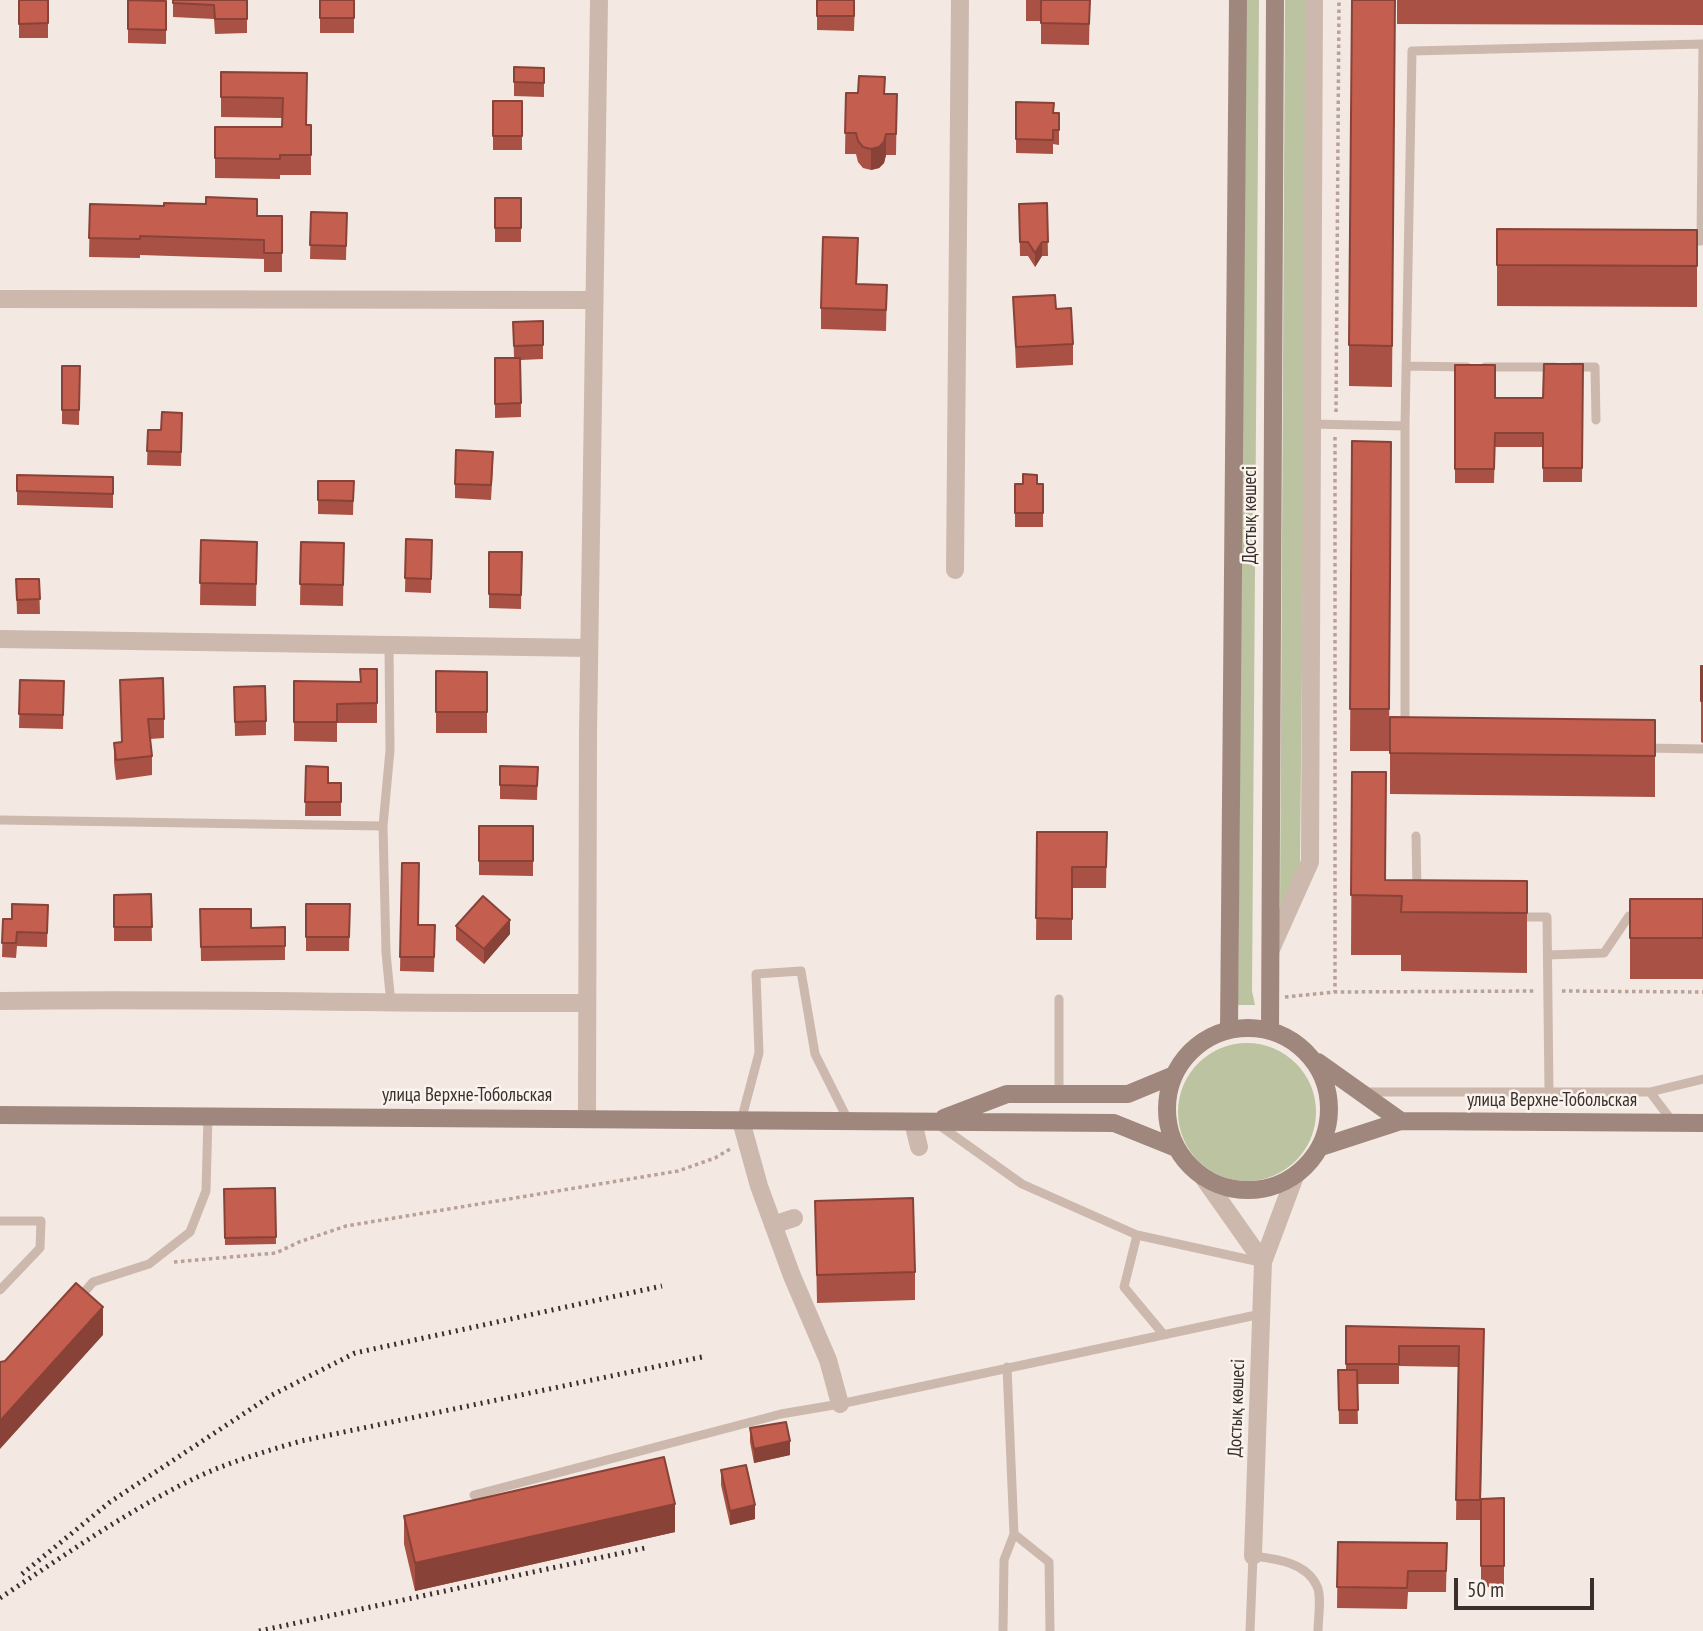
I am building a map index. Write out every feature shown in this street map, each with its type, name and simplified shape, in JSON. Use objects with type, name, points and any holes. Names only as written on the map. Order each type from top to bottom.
[{"type":"street","points":[[587,1117],[586,905],[599,0]]},
{"type":"street","points":[[955,570],[960,0]]},
{"type":"street","name":"Достық көшесі","points":[[1229,1030],[1238,0]]},
{"type":"street","name":"Достық көшесі","points":[[1270,1031],[1275,0]]},
{"type":"street","points":[[1269,952],[1310,862],[1314,0]]},
{"type":"street","points":[[0,299],[594,300]]},
{"type":"street","points":[[0,639],[589,648]]},
{"type":"street","points":[[0,1001],[109,999],[391,1004],[587,1003]]},
{"type":"street","points":[[1229,1030],[1249,1028],[1270,1031],[1291,1040],[1401,1121]]},
{"type":"street","name":"улица Верхне-Тобольская","points":[[1229,1030],[1210,1037],[1194,1049],[1174,1075],[1167,1108],[1169,1128],[1176,1148],[1203,1177],[1227,1188],[1254,1191],[1275,1186],[1295,1176]]},
{"type":"street","points":[[1295,1176],[1310,1163],[1321,1147],[1329,1125],[1330,1103],[1324,1078],[1309,1055]]},
{"type":"street","name":"улица Верхне-Тобольская","points":[[934,1122],[1007,1094],[1128,1094],[1174,1075]]},
{"type":"street","name":"улица Верхне-Тобольская","points":[[0,1115],[587,1117],[741,1121],[1114,1123],[1176,1148]]},
{"type":"street","points":[[741,1121],[758,1186],[828,1360],[840,1405]]},
{"type":"street","name":"улица Верхне-Тобольская","points":[[1321,1147],[1401,1121],[1703,1124]]},
{"type":"street","points":[[913,1122],[919,1147]]},
{"type":"street","name":"Достық көшесі","points":[[1253,1556],[1263,1262],[1295,1176]]},
{"type":"street","points":[[1203,1177],[1263,1262]]},
{"type":"street","points":[[773,1225],[794,1219]]},
{"type":"lane","points":[[1405,743],[1405,426],[1412,51],[1703,44],[1700,242],[1674,241]]},
{"type":"lane","points":[[1406,366],[1595,368],[1596,420]]},
{"type":"lane","points":[[1311,424],[1405,426]]},
{"type":"lane","points":[[389,646],[390,750],[383,826],[386,953],[391,1004]]},
{"type":"lane","points":[[1635,748],[1703,749]]},
{"type":"lane","points":[[0,820],[383,826]]},
{"type":"lane","points":[[1416,836],[1417,905]]},
{"type":"lane","points":[[1548,955],[1604,953],[1629,916],[1654,915]]},
{"type":"lane","points":[[1508,918],[1547,917],[1549,1092]]},
{"type":"lane","points":[[741,1121],[759,1054],[756,974],[802,971],[815,1054],[849,1122]]},
{"type":"lane","points":[[1059,999],[1059,1094]]},
{"type":"lane","points":[[1359,1092],[1650,1092],[1703,1079]]},
{"type":"lane","points":[[1650,1092],[1673,1123]]},
{"type":"lane","points":[[75,1303],[93,1282],[149,1264],[190,1232],[206,1192],[208,1116]]},
{"type":"lane","points":[[934,1122],[1022,1184],[1137,1235],[1263,1262]]},
{"type":"lane","points":[[0,1221],[41,1221],[40,1248],[2,1286]]},
{"type":"lane","points":[[1137,1235],[1124,1287],[1164,1335]]},
{"type":"lane","points":[[474,1495],[781,1414],[840,1405],[1261,1314]]},
{"type":"lane","points":[[1003,1631],[1004,1560],[1014,1534],[1007,1367]]},
{"type":"lane","points":[[1014,1534],[1049,1562],[1050,1631]]},
{"type":"lane","points":[[1250,1631],[1253,1556],[1282,1560],[1305,1570],[1318,1587],[1318,1631]]},
{"type":"path","points":[[1335,992],[1339,0]]},
{"type":"path","points":[[1270,999],[1335,992],[1703,992]]},
{"type":"path","points":[[149,1264],[276,1254],[299,1242],[346,1226],[678,1171],[715,1158],[746,1140]]},
{"type":"green space","points":[[1246,0],[1259,0],[1252,991],[1255,1005],[1232,1005],[1238,992]]},
{"type":"green space","points":[[1285,0],[1308,0],[1308,73],[1300,863],[1280,909]]},
{"type":"green space","points":[[1247,1043],[1273,1048],[1296,1063],[1311,1086],[1316,1112],[1311,1138],[1296,1161],[1273,1176],[1247,1181],[1221,1176],[1198,1161],[1183,1138],[1178,1112],[1183,1086],[1198,1063],[1221,1048]]},
{"type":"building","points":[[19,0],[48,0],[48,23],[19,24]]},
{"type":"building","points":[[128,0],[166,1],[166,30],[128,29]]},
{"type":"building","points":[[173,0],[247,0],[247,19],[215,19],[214,5],[173,3]]},
{"type":"building","points":[[320,0],[354,0],[354,18],[320,18]]},
{"type":"building","points":[[817,0],[854,0],[854,16],[817,16]]},
{"type":"building","points":[[1041,0],[1090,0],[1089,24],[1041,23]]},
{"type":"building","points":[[1352,0],[1395,0],[1392,346],[1349,345]]},
{"type":"building","points":[[514,67],[544,68],[544,83],[514,82]]},
{"type":"building","points":[[221,72],[307,73],[306,125],[311,125],[311,155],[280,155],[280,159],[215,158],[215,127],[282,127],[283,98],[221,97]]},
{"type":"building","points":[[859,76],[885,77],[884,94],[897,94],[896,134],[886,134],[879,147],[871,149],[863,147],[856,133],[845,133],[846,93],[858,93]]},
{"type":"building","points":[[493,101],[522,101],[522,136],[493,136]]},
{"type":"building","points":[[1016,102],[1054,103],[1053,113],[1059,113],[1059,130],[1053,130],[1053,140],[1016,139]]},
{"type":"building","points":[[206,197],[257,199],[257,216],[282,216],[282,253],[264,253],[264,240],[140,236],[140,239],[89,238],[90,204],[206,204]]},
{"type":"building","points":[[495,198],[521,198],[521,228],[495,228]]},
{"type":"building","points":[[1047,203],[1048,242],[1042,242],[1035,253],[1028,242],[1020,242],[1019,204]]},
{"type":"building","points":[[311,212],[347,213],[346,246],[310,245]]},
{"type":"building","points":[[1497,229],[1697,230],[1697,266],[1497,265]]},
{"type":"building","points":[[823,237],[858,238],[856,284],[887,285],[886,310],[821,308]]},
{"type":"building","points":[[1055,295],[1056,309],[1071,308],[1073,344],[1016,347],[1013,297]]},
{"type":"building","points":[[543,321],[543,345],[514,346],[513,322]]},
{"type":"building","points":[[495,358],[520,358],[521,403],[495,404]]},
{"type":"building","points":[[1544,364],[1583,364],[1582,468],[1543,468],[1543,433],[1495,433],[1494,469],[1455,469],[1455,365],[1495,365],[1495,398],[1543,398]]},
{"type":"building","points":[[62,366],[80,366],[79,410],[62,410]]},
{"type":"building","points":[[162,412],[182,413],[181,452],[147,451],[148,430],[161,430]]},
{"type":"building","points":[[1352,441],[1391,442],[1389,709],[1350,709]]},
{"type":"building","points":[[456,450],[493,452],[491,485],[455,484]]},
{"type":"building","points":[[1023,474],[1037,475],[1037,484],[1043,484],[1043,513],[1015,513],[1015,484],[1023,484]]},
{"type":"building","points":[[17,475],[113,477],[113,494],[17,491]]},
{"type":"building","points":[[318,481],[354,481],[353,501],[318,500]]},
{"type":"building","points":[[406,539],[432,540],[431,579],[405,578]]},
{"type":"building","points":[[201,540],[257,542],[256,584],[200,583]]},
{"type":"building","points":[[301,542],[344,543],[343,585],[300,584]]},
{"type":"building","points":[[489,552],[522,552],[521,595],[489,594]]},
{"type":"building","points":[[16,579],[39,579],[40,599],[17,600]]},
{"type":"building","points":[[1703,666],[1703,701],[1701,701]]},
{"type":"building","points":[[360,669],[377,669],[377,703],[337,704],[337,722],[294,722],[294,681],[361,682]]},
{"type":"building","points":[[436,671],[487,672],[487,712],[436,712]]},
{"type":"building","points":[[163,678],[164,719],[148,719],[152,756],[116,760],[114,743],[122,742],[120,680]]},
{"type":"building","points":[[20,680],[64,681],[63,715],[19,714]]},
{"type":"building","points":[[265,686],[266,721],[235,722],[234,687]]},
{"type":"building","points":[[1390,717],[1655,720],[1655,756],[1390,753]]},
{"type":"building","points":[[306,766],[328,767],[328,783],[341,783],[341,802],[305,802]]},
{"type":"building","points":[[500,766],[538,767],[537,786],[500,785]]},
{"type":"building","points":[[1352,772],[1386,772],[1385,880],[1527,881],[1527,913],[1401,912],[1402,896],[1351,895]]},
{"type":"building","points":[[479,826],[533,826],[533,861],[479,861]]},
{"type":"building","points":[[1037,832],[1107,832],[1106,867],[1072,867],[1072,919],[1036,918]]},
{"type":"building","points":[[402,863],[419,863],[418,925],[435,925],[434,957],[400,957]]},
{"type":"building","points":[[151,894],[152,927],[114,927],[114,895]]},
{"type":"building","points":[[483,896],[510,920],[484,949],[456,926]]},
{"type":"building","points":[[1630,899],[1703,899],[1703,938],[1630,938]]},
{"type":"building","points":[[12,904],[48,905],[47,933],[17,932],[16,943],[2,943],[3,919],[12,919]]},
{"type":"building","points":[[306,904],[350,904],[349,937],[306,937]]},
{"type":"building","points":[[200,909],[251,909],[251,928],[285,927],[285,946],[201,947]]},
{"type":"building","points":[[275,1188],[276,1237],[225,1238],[224,1189]]},
{"type":"building","points":[[913,1198],[915,1272],[817,1275],[815,1201]]},
{"type":"building","points":[[76,1283],[103,1307],[0,1421],[0,1362],[5,1361]]},
{"type":"building","points":[[1346,1326],[1484,1329],[1480,1500],[1456,1500],[1459,1346],[1399,1346],[1399,1364],[1346,1364]]},
{"type":"building","points":[[1338,1370],[1357,1370],[1358,1410],[1339,1410]]},
{"type":"building","points":[[786,1422],[790,1441],[754,1449],[750,1428]]},
{"type":"building","points":[[664,1457],[675,1504],[415,1563],[404,1516]]},
{"type":"building","points":[[746,1465],[755,1505],[730,1511],[721,1470]]},
{"type":"building","points":[[1504,1498],[1504,1566],[1481,1566],[1481,1499]]},
{"type":"building","points":[[1338,1542],[1447,1543],[1446,1571],[1408,1571],[1407,1588],[1337,1587]]},
{"type":"railway","points":[[22,1574],[110,1502],[272,1395],[355,1353],[662,1286]]},
{"type":"railway","points":[[0,1598],[142,1507],[191,1480],[245,1458],[301,1441],[702,1357]]},
{"type":"railway","points":[[259,1631],[645,1548]]}]
